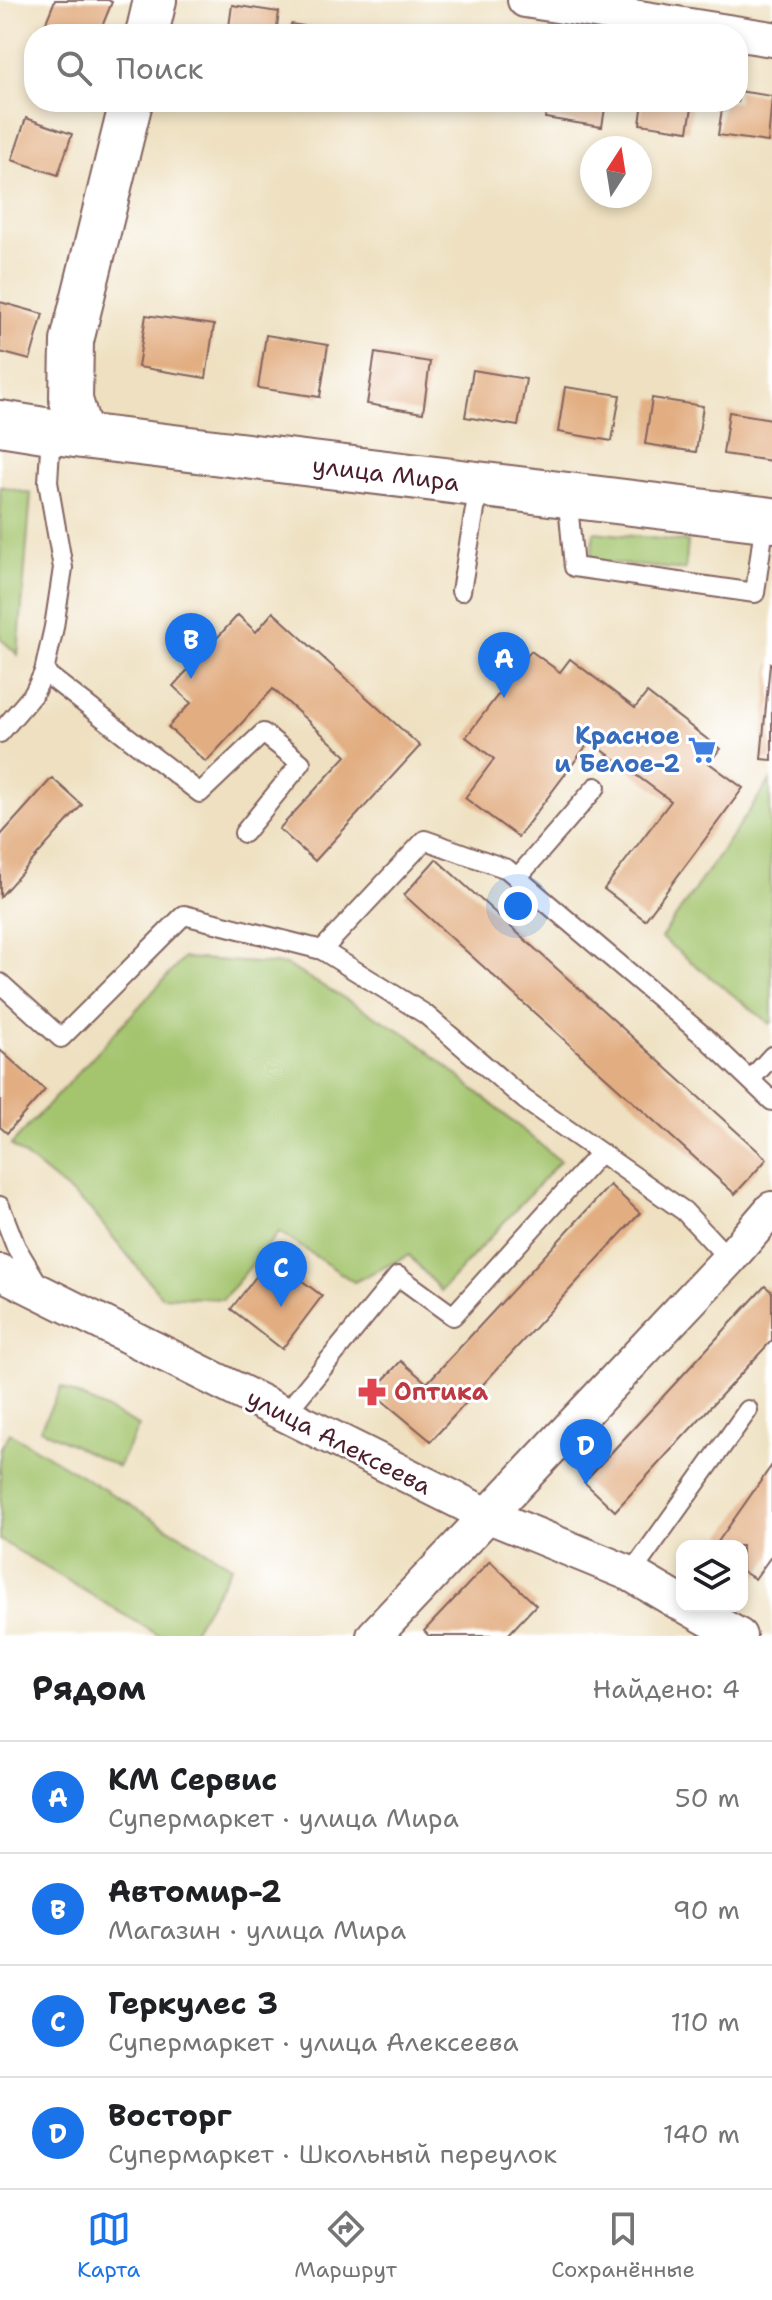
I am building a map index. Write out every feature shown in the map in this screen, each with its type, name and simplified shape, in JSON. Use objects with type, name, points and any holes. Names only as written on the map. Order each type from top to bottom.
[{"type":"main road","name":"улица Мира","points":[[0,423],[67,434],[768,520]]},
{"type":"street","points":[[149,24],[155,0]]},
{"type":"street","points":[[525,0],[677,24]]},
{"type":"street","points":[[748,35],[772,39]]},
{"type":"street","points":[[67,434],[72,341],[129,112]]},
{"type":"street","points":[[374,1636],[729,1259],[772,1209]]},
{"type":"street","name":"улица Алексеева","points":[[18,1285],[489,1516],[631,1574],[676,1600]]},
{"type":"street","name":"улица Алексеева","points":[[696,1612],[739,1636]]},
{"type":"lane","points":[[0,733],[34,693],[44,672],[63,568],[48,482],[67,434]]},
{"type":"lane","points":[[461,591],[479,486]]},
{"type":"lane","points":[[567,494],[574,567],[755,593],[768,520]]},
{"type":"lane","points":[[44,672],[200,793],[263,733],[301,763],[244,833]]},
{"type":"lane","points":[[517,878],[596,787]]},
{"type":"lane","points":[[322,950],[425,840],[507,869],[751,1079],[772,1101]]},
{"type":"lane","points":[[0,983],[61,1038],[184,915],[322,950],[425,1014],[525,1100],[684,1211],[729,1259]]},
{"type":"lane","points":[[751,1079],[772,1056]]},
{"type":"lane","points":[[285,1414],[398,1276],[453,1316],[600,1153]]},
{"type":"lane","points":[[0,1206],[16,1247],[18,1285]]},
{"type":"lane","points":[[631,1574],[748,1410]]},
{"type":"green space","points":[[0,486],[31,494],[18,655],[0,638]]},
{"type":"green space","points":[[594,532],[688,542],[685,570],[591,561]]},
{"type":"green space","points":[[770,781],[772,1022],[770,1024],[661,938]]},
{"type":"green space","points":[[184,958],[286,965],[410,1036],[560,1161],[441,1291],[409,1255],[354,1282],[279,1232],[223,1299],[161,1296],[90,1209],[11,1145]]},
{"type":"green space","points":[[61,1387],[139,1426],[118,1467],[40,1429]]},
{"type":"green space","points":[[10,1433],[232,1566],[190,1636],[160,1636],[0,1540],[0,1449]]},
{"type":"building","points":[[55,0],[112,2],[103,24],[46,22]]},
{"type":"building","points":[[232,5],[279,12],[277,24],[229,24]]},
{"type":"building","points":[[748,92],[772,96],[768,142],[718,135],[721,112],[748,112]]},
{"type":"building","points":[[546,112],[604,112],[602,127],[545,118]]},
{"type":"building","points":[[642,112],[691,112],[688,131],[640,124]]},
{"type":"building","points":[[26,118],[72,134],[58,175],[12,160]]},
{"type":"building","points":[[0,302],[43,314],[30,360],[0,352]]},
{"type":"building","points":[[146,315],[214,325],[206,378],[138,367]]},
{"type":"building","points":[[266,335],[328,345],[320,397],[258,388]]},
{"type":"building","points":[[375,353],[430,362],[423,413],[367,404]]},
{"type":"building","points":[[473,370],[526,379],[518,426],[465,417]]},
{"type":"building","points":[[565,387],[620,395],[612,441],[558,432]]},
{"type":"building","points":[[652,398],[703,406],[696,452],[645,444]]},
{"type":"building","points":[[729,412],[772,419],[772,461],[723,454]]},
{"type":"building","points":[[273,612],[420,746],[315,861],[279,829],[346,756],[273,689],[206,762],[168,727],[191,703],[173,686],[238,615],[256,632]]},
{"type":"building","points":[[531,651],[560,672],[570,659],[635,708],[647,693],[720,749],[709,763],[743,788],[645,920],[604,889],[671,801],[590,741],[518,837],[465,798],[494,759],[466,737]]},
{"type":"building","points":[[772,664],[772,760],[761,759]]},
{"type":"building","points":[[52,778],[82,805],[0,897],[0,836]]},
{"type":"building","points":[[436,859],[767,1159],[735,1194],[404,895]]},
{"type":"building","points":[[0,1050],[45,1090],[7,1133],[0,1127]]},
{"type":"building","points":[[610,1185],[640,1213],[431,1441],[372,1392],[401,1361],[427,1383]]},
{"type":"building","points":[[271,1257],[322,1296],[282,1349],[231,1309]]},
{"type":"building","points":[[765,1286],[772,1292],[772,1340],[615,1511],[584,1482]]},
{"type":"building","points":[[772,1465],[772,1555],[755,1579],[748,1575],[748,1540],[719,1540]]},
{"type":"building","points":[[490,1561],[536,1605],[507,1636],[429,1636],[424,1631]]},
{"type":"place","name":"Автомир-2","points":[[191,679]]},
{"type":"place","name":"КМ Сервис","points":[[504,698]]},
{"type":"place","name":"Красное и Белое-2","points":[[702,750]]},
{"type":"place","name":"Геркулес 3","points":[[281,1307]]},
{"type":"place","name":"Оптика","points":[[372,1392]]},
{"type":"place","name":"Восторг","points":[[586,1485]]}]
